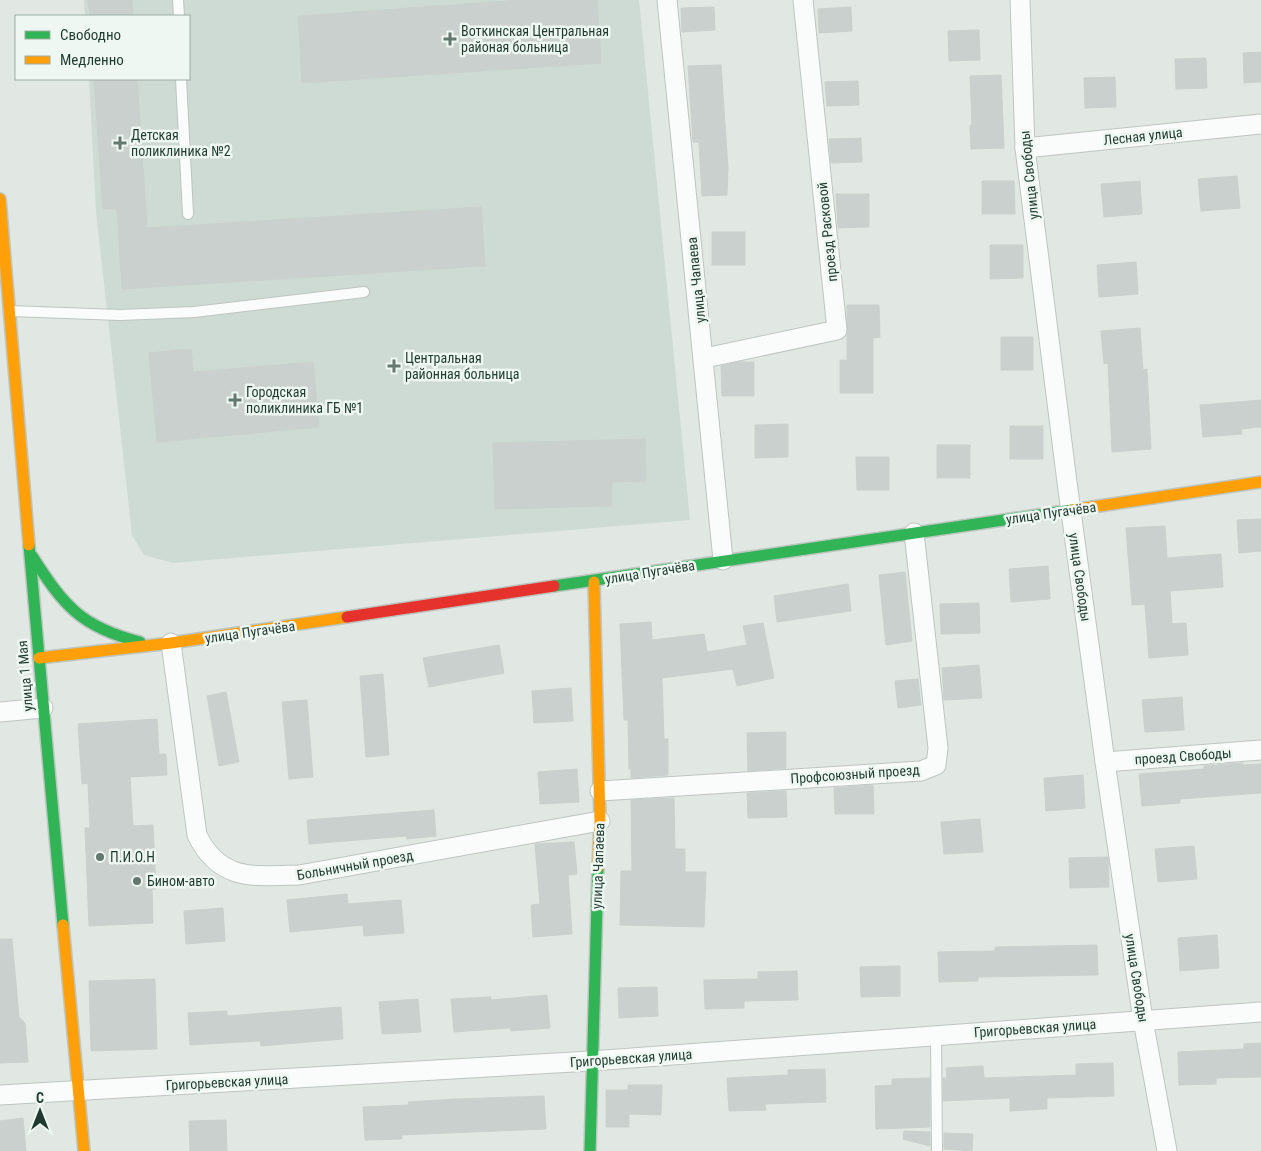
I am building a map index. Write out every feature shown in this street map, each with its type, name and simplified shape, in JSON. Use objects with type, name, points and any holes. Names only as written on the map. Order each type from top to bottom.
[{"type":"main road","name":"улица 1 Мая","points":[[0,199],[3,265],[9,310],[84,1151]]},
{"type":"main road","name":"улица Пугачёва","points":[[39,658],[163,644],[594,582],[723,560],[1261,482]]},
{"type":"main road","points":[[30,552],[55,593],[79,618],[114,636],[163,644]]},
{"type":"main road","name":"улица Чапаева","points":[[590,1151],[591,1061],[600,820],[594,582]]},
{"type":"street","name":"улица Чапаева","points":[[667,0],[723,560]]},
{"type":"street","name":"проезд Расковой","points":[[704,358],[837,330],[803,0]]},
{"type":"street","name":"улица Свободы","points":[[1020,0],[1025,148],[1071,510],[1104,762],[1143,1020],[1167,1151]]},
{"type":"street","name":"Лесная улица","points":[[1025,148],[1261,124]]},
{"type":"street","name":"Профсоюзный проезд","points":[[600,791],[921,771],[936,765],[938,748],[914,533]]},
{"type":"street","name":"Больничный проезд","points":[[163,644],[197,835],[204,850],[230,872],[256,876],[299,876],[600,820]]},
{"type":"street","points":[[0,712],[43,708]]},
{"type":"street","name":"проезд Свободы","points":[[1104,762],[1261,750]]},
{"type":"street","name":"Григорьевская улица","points":[[0,1095],[591,1061],[1261,1012]]},
{"type":"lane","points":[[178,0],[178,15]]},
{"type":"lane","points":[[181,80],[188,214]]},
{"type":"lane","points":[[9,310],[120,315],[185,312],[364,292]]},
{"type":"lane","points":[[936,1035],[937,1151]]},
{"type":"shaded area","name":"Центральная районная больница","points":[[84,0],[639,0],[690,520],[173,563],[144,555],[132,535],[96,212],[89,80],[190,80],[190,15],[85,15]]},
{"type":"building","points":[[88,0],[132,0],[133,15],[90,15]]},
{"type":"building","name":"Воткинская Центральная районая больница","points":[[520,0],[597,0],[601,63],[302,83],[298,16]]},
{"type":"building","points":[[714,7],[715,30],[682,32],[681,8]]},
{"type":"building","points":[[851,7],[852,31],[819,33],[818,9]]},
{"type":"building","points":[[979,30],[980,60],[949,61],[948,31]]},
{"type":"building","points":[[1261,52],[1261,82],[1244,83],[1243,53]]},
{"type":"building","points":[[1206,58],[1207,88],[1176,89],[1175,59]]},
{"type":"building","points":[[721,65],[728,168],[727,195],[702,196],[699,142],[693,142],[688,66]]},
{"type":"building","points":[[1001,75],[1004,148],[971,149],[970,76]]},
{"type":"building","points":[[1115,77],[1116,107],[1085,108],[1084,78]]},
{"type":"building","points":[[94,80],[137,80],[147,228],[481,207],[485,266],[122,289],[117,209],[103,209]]},
{"type":"building","points":[[858,81],[859,105],[827,106],[825,82]]},
{"type":"building","points":[[861,138],[862,162],[831,163],[829,139]]},
{"type":"building","points":[[1237,176],[1240,208],[1201,211],[1198,179]]},
{"type":"building","points":[[982,181],[1014,181],[1015,214],[982,214]]},
{"type":"building","points":[[1140,181],[1142,214],[1104,217],[1101,184]]},
{"type":"building","points":[[836,194],[869,194],[869,227],[838,228]]},
{"type":"building","points":[[712,232],[745,232],[745,265],[712,265]]},
{"type":"building","points":[[990,245],[1023,245],[1023,278],[990,279]]},
{"type":"building","points":[[1136,262],[1138,294],[1099,297],[1097,265]]},
{"type":"building","points":[[847,305],[879,305],[880,337],[873,338],[873,393],[840,393],[840,360],[847,360]]},
{"type":"building","points":[[1140,328],[1143,370],[1147,369],[1151,449],[1112,452],[1108,363],[1104,364],[1101,331]]},
{"type":"building","points":[[1001,337],[1033,337],[1033,370],[1001,370]]},
{"type":"building","name":"Городская поликлиника ГБ №1","points":[[191,349],[193,372],[313,362],[319,427],[157,442],[149,353]]},
{"type":"building","points":[[738,362],[754,362],[754,396],[722,396],[721,366]]},
{"type":"building","points":[[1261,400],[1261,427],[1241,429],[1242,434],[1203,437],[1200,405]]},
{"type":"building","points":[[788,424],[788,457],[755,458],[755,425]]},
{"type":"building","points":[[1010,426],[1043,426],[1043,459],[1010,459]]},
{"type":"building","points":[[645,439],[646,481],[612,482],[612,506],[495,509],[493,443]]},
{"type":"building","points":[[937,445],[970,445],[970,478],[937,478]]},
{"type":"building","points":[[856,457],[889,457],[889,490],[857,490]]},
{"type":"building","points":[[1261,519],[1261,551],[1239,553],[1237,520]]},
{"type":"building","points":[[1165,526],[1167,558],[1221,554],[1223,587],[1170,591],[1172,624],[1186,623],[1188,655],[1149,658],[1145,604],[1132,605],[1126,528]]},
{"type":"building","points":[[1048,566],[1050,599],[1011,602],[1009,569]]},
{"type":"building","points":[[905,572],[912,641],[886,645],[879,575]]},
{"type":"building","points":[[848,584],[851,611],[777,622],[774,596]]},
{"type":"building","points":[[979,603],[980,633],[941,634],[940,604]]},
{"type":"building","points":[[651,622],[652,640],[704,634],[707,652],[747,645],[743,626],[763,623],[774,678],[737,686],[733,669],[662,678],[664,739],[668,739],[668,775],[631,778],[631,769],[629,769],[628,720],[624,720],[620,624]]},
{"type":"building","points":[[499,645],[504,673],[429,687],[423,658]]},
{"type":"building","points":[[979,665],[982,698],[944,700],[942,668]]},
{"type":"building","points":[[383,674],[389,755],[366,757],[360,676]]},
{"type":"building","points":[[918,679],[921,705],[898,708],[895,681]]},
{"type":"building","points":[[571,688],[573,721],[534,723],[532,691]]},
{"type":"building","points":[[226,692],[239,762],[219,766],[207,696]]},
{"type":"building","points":[[1182,697],[1184,730],[1145,732],[1142,700]]},
{"type":"building","points":[[307,700],[313,777],[289,779],[282,702]]},
{"type":"building","points":[[157,719],[159,754],[166,754],[167,775],[130,777],[133,826],[153,825],[156,889],[152,889],[153,923],[89,926],[85,828],[90,828],[88,783],[82,784],[78,724]]},
{"type":"building","points":[[786,732],[786,768],[748,771],[747,733]]},
{"type":"building","points":[[1243,763],[1243,765],[1261,764],[1261,793],[1180,799],[1180,803],[1142,806],[1139,774],[1204,769],[1204,766]]},
{"type":"building","points":[[577,769],[579,802],[540,804],[538,772]]},
{"type":"building","points":[[1083,775],[1085,808],[1046,811],[1044,778]]},
{"type":"building","points":[[873,785],[874,814],[835,814],[834,788]]},
{"type":"building","points":[[786,791],[787,817],[748,818],[747,793]]},
{"type":"building","points":[[674,798],[675,849],[685,849],[685,872],[706,872],[704,927],[620,925],[621,871],[632,871],[631,800]]},
{"type":"building","points":[[434,810],[436,836],[407,839],[406,836],[309,844],[307,820]]},
{"type":"building","points":[[980,819],[983,852],[944,854],[941,822]]},
{"type":"building","points":[[574,842],[577,874],[568,875],[572,934],[533,937],[531,905],[540,904],[535,844]]},
{"type":"building","points":[[1194,846],[1197,879],[1158,882],[1155,849]]},
{"type":"building","points":[[1108,857],[1109,887],[1070,888],[1069,858]]},
{"type":"building","points":[[347,894],[348,904],[401,900],[404,933],[364,936],[363,925],[290,932],[287,900]]},
{"type":"building","points":[[223,908],[225,941],[186,944],[184,911]]},
{"type":"building","points":[[1217,935],[1219,968],[1180,971],[1178,938]]},
{"type":"building","points":[[0,939],[12,939],[19,1017],[25,1023],[28,1062],[0,1063]]},
{"type":"building","points":[[1097,945],[1098,975],[978,977],[978,981],[939,982],[938,952],[995,951],[995,947]]},
{"type":"building","points":[[900,966],[900,996],[861,997],[860,967]]},
{"type":"building","points":[[797,971],[798,1000],[744,1001],[744,1008],[705,1009],[704,980],[758,979],[758,972]]},
{"type":"building","points":[[155,979],[157,1049],[91,1051],[89,981]]},
{"type":"building","points":[[657,987],[658,1016],[619,1018],[618,988]]},
{"type":"building","points":[[547,995],[550,1028],[511,1031],[510,1028],[454,1032],[451,999],[491,997],[491,1000]]},
{"type":"building","points":[[418,999],[421,1032],[382,1034],[379,1002]]},
{"type":"building","points":[[341,1007],[343,1039],[261,1046],[260,1041],[190,1045],[188,1013],[227,1011],[227,1016]]},
{"type":"building","points":[[1261,1043],[1261,1077],[1216,1078],[1216,1084],[1179,1085],[1178,1052],[1244,1049],[1244,1044]]},
{"type":"building","points":[[1113,1063],[1114,1096],[1047,1098],[1047,1109],[1010,1111],[1010,1098],[943,1101],[943,1078],[947,1078],[946,1068],[983,1066],[984,1078],[1076,1075],[1076,1064]]},
{"type":"building","points":[[825,1069],[826,1102],[765,1104],[766,1110],[729,1111],[727,1078],[788,1075],[788,1070]]},
{"type":"building","points":[[930,1078],[930,1127],[876,1129],[875,1086],[892,1085],[892,1079]]},
{"type":"building","points":[[628,1085],[662,1085],[661,1115],[629,1114],[629,1127],[606,1127],[606,1090],[628,1090]]},
{"type":"building","points":[[544,1096],[546,1129],[401,1135],[402,1139],[365,1140],[363,1107],[409,1105],[408,1102],[455,1099]]},
{"type":"building","points":[[23,1118],[26,1151],[0,1151],[0,1121]]},
{"type":"building","points":[[226,1120],[227,1151],[190,1151],[189,1121]]},
{"type":"building","points":[[904,1131],[930,1132],[930,1146],[903,1139]]},
{"type":"building","points":[[944,1133],[973,1134],[972,1151],[944,1149]]},
{"type":"traffic: fast","points":[[554,586],[1072,510]]},
{"type":"traffic: fast","points":[[29,545],[63,925]]},
{"type":"traffic: fast","points":[[32,556],[54,588],[76,612],[103,629],[140,642]]},
{"type":"traffic: fast","points":[[590,1151],[598,867]]},
{"type":"traffic: slow","points":[[0,199],[29,545]]},
{"type":"traffic: slow","points":[[1072,510],[1261,482]]},
{"type":"traffic: slow","points":[[594,582],[600,821],[598,867]]},
{"type":"traffic: slow","points":[[39,658],[171,643],[347,617]]},
{"type":"traffic: slow","points":[[63,925],[84,1151]]},
{"type":"traffic: jam","points":[[347,617],[554,586]]},
{"type":"place","name":"Воткинская Центральная районая больница","points":[[450,39]]},
{"type":"place","name":"Детская поликлиника №2","points":[[120,143]]},
{"type":"place","name":"Центральная районная больница","points":[[394,366]]},
{"type":"place","name":"Городская поликлиника ГБ №1","points":[[235,400]]},
{"type":"place","name":"П.И.О.Н","points":[[100,857]]},
{"type":"place","name":"Бином-авто","points":[[137,881]]}]
